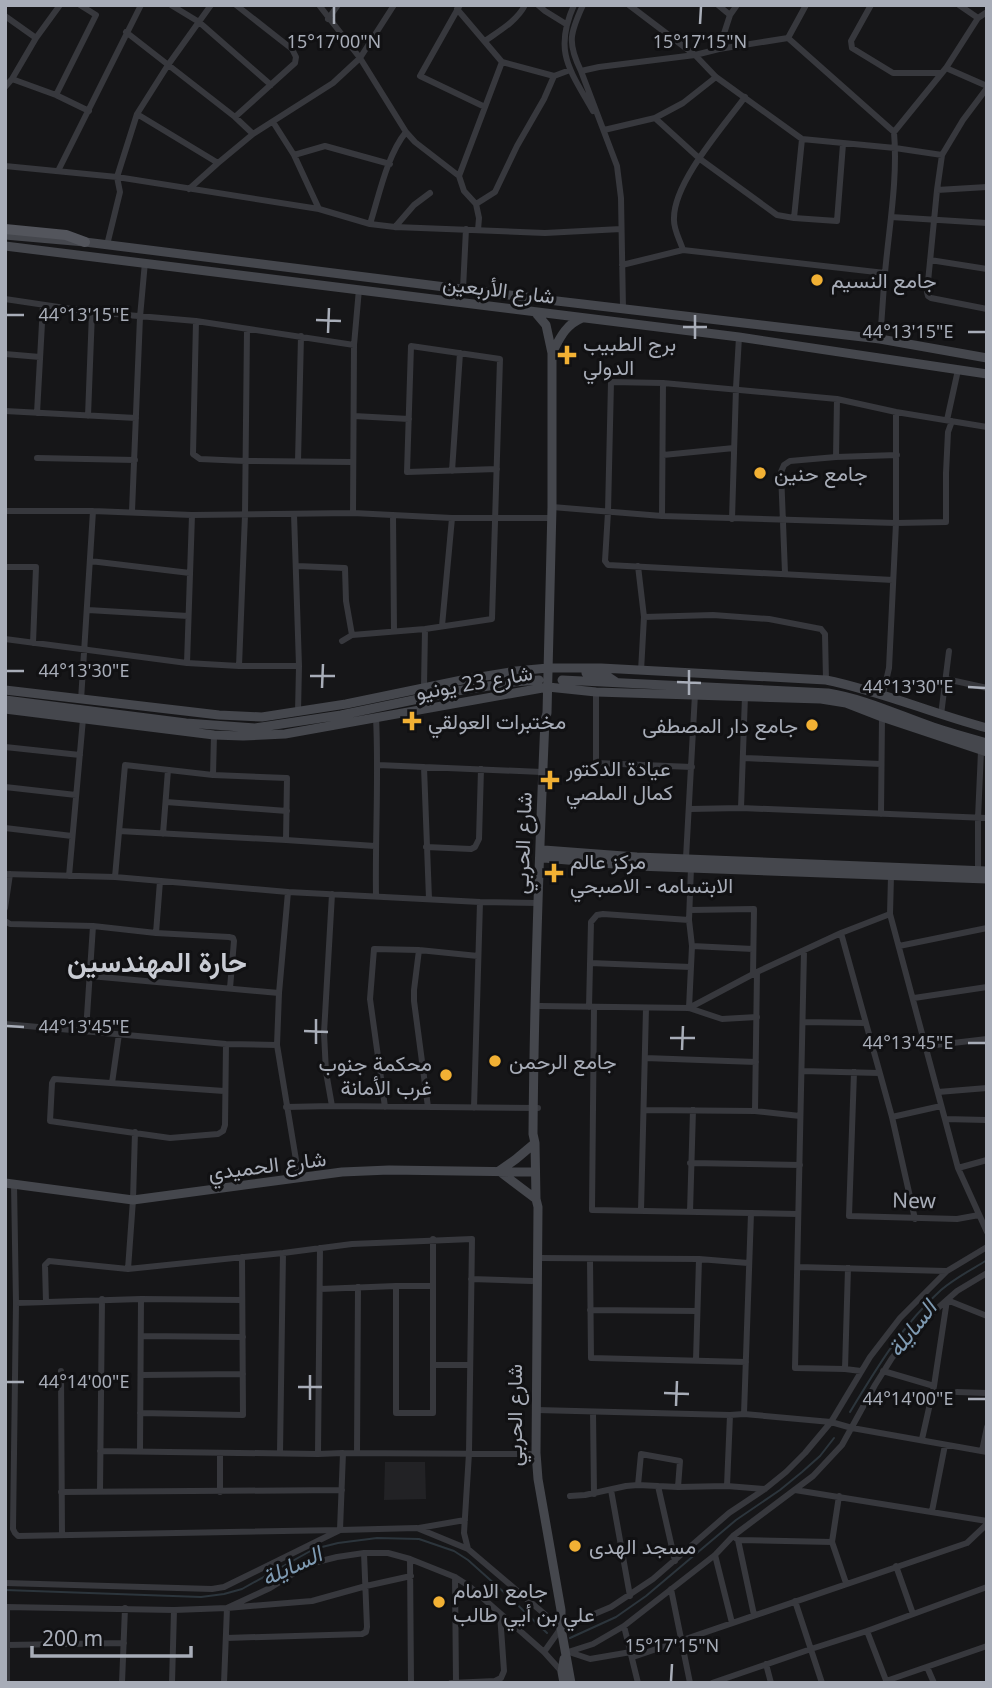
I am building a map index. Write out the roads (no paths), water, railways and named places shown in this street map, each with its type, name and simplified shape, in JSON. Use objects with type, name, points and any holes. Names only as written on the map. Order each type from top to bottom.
[{"type":"main road","points":[[5,229],[66,235],[85,242]]},
{"type":"street","points":[[5,87],[60,5]]},
{"type":"street","points":[[56,95],[96,15],[80,5]]},
{"type":"street","points":[[58,171],[141,5]]},
{"type":"street","points":[[171,5],[199,22],[271,85]]},
{"type":"street","points":[[107,245],[120,192],[117,177],[137,114],[211,5]]},
{"type":"street","points":[[234,117],[295,63],[296,57],[292,49],[236,5]]},
{"type":"street","points":[[319,5],[360,58],[406,132],[459,176],[464,191],[476,204],[480,218],[478,230]]},
{"type":"street","points":[[328,19],[338,5]]},
{"type":"street","points":[[189,189],[253,134],[333,82],[360,58],[394,5]]},
{"type":"street","points":[[485,41],[521,13],[525,5]]},
{"type":"street","points":[[538,5],[566,24]]},
{"type":"street","points":[[574,5],[566,24],[564,41],[570,70],[604,130]]},
{"type":"street","points":[[583,5],[573,26],[571,42],[574,58],[617,166],[621,198],[623,308]]},
{"type":"street","points":[[629,5],[695,55],[716,77],[802,139],[942,155]]},
{"type":"street","points":[[718,5],[730,15]]},
{"type":"street","points":[[719,49],[730,15],[737,5]]},
{"type":"street","points":[[788,38],[806,5]]},
{"type":"street","points":[[871,5],[851,41],[852,48],[893,73],[943,70],[987,87],[942,155],[927,292],[931,298],[987,309]]},
{"type":"street","points":[[959,5],[978,18]]},
{"type":"street","points":[[485,107],[420,76],[459,7],[502,62],[554,76],[570,70]]},
{"type":"street","points":[[880,339],[891,217],[894,132],[943,70],[978,18],[987,12]]},
{"type":"street","points":[[5,16],[36,38]]},
{"type":"street","points":[[126,32],[253,134]]},
{"type":"street","points":[[581,71],[695,55],[788,38]]},
{"type":"street","points":[[788,38],[894,132]]},
{"type":"street","points":[[459,176],[502,62]]},
{"type":"street","points":[[476,204],[495,192],[554,76]]},
{"type":"street","points":[[604,130],[655,118],[683,103],[716,77]]},
{"type":"street","points":[[12,79],[56,95],[89,111]]},
{"type":"street","points":[[683,250],[673,222],[679,192],[745,97]]},
{"type":"street","points":[[137,114],[218,163]]},
{"type":"street","points":[[655,118],[700,159],[777,215],[794,218],[837,220],[843,144]]},
{"type":"street","points":[[273,122],[294,155],[319,209]]},
{"type":"street","points":[[370,224],[390,164],[406,132]]},
{"type":"street","points":[[794,218],[802,139]]},
{"type":"street","points":[[294,155],[325,146],[390,164]]},
{"type":"street","points":[[5,166],[117,177],[319,209],[370,224],[395,228],[545,233],[621,229]]},
{"type":"street","points":[[937,190],[987,187]]},
{"type":"street","points":[[395,228],[414,205],[430,193]]},
{"type":"street","points":[[891,217],[987,223]]},
{"type":"street","points":[[463,289],[466,229]]},
{"type":"street","name":"شارع الأربعين","points":[[5,235],[85,242],[986,354]]},
{"type":"street","name":"شارع الأربعين","points":[[5,246],[739,337],[987,374]]},
{"type":"street","points":[[622,265],[683,250],[884,273]]},
{"type":"street","points":[[930,260],[987,268]]},
{"type":"street","points":[[132,512],[140,317],[145,262]]},
{"type":"street","points":[[352,513],[354,345],[359,289]]},
{"type":"street","points":[[5,299],[92,312],[196,321],[354,345]]},
{"type":"street","points":[[37,413],[43,305]]},
{"type":"street","points":[[88,416],[92,312]]},
{"type":"street","name":"شارع الحربي","points":[[535,312],[546,325],[552,353],[548,687],[538,903],[538,1134],[535,1143],[538,1207],[536,1454],[561,1610],[561,1628]]},
{"type":"street","points":[[552,353],[564,329],[582,318]]},
{"type":"street","points":[[196,321],[193,454],[200,459],[245,461],[352,461]]},
{"type":"street","points":[[732,519],[741,322]]},
{"type":"street","points":[[239,666],[245,515],[247,329]]},
{"type":"street","points":[[298,461],[301,336]]},
{"type":"street","points":[[342,641],[352,635],[425,629],[492,619],[496,518],[500,359],[411,346],[407,472],[497,469]]},
{"type":"street","points":[[452,471],[460,353]]},
{"type":"street","points":[[5,354],[40,357]]},
{"type":"street","points":[[5,511],[93,510],[192,515],[352,513],[452,518],[608,512],[732,519],[946,522],[948,432],[958,370]]},
{"type":"street","points":[[893,580],[608,565],[611,382],[736,388],[837,399],[987,427]]},
{"type":"street","points":[[662,516],[663,383]]},
{"type":"street","points":[[836,457],[837,399]]},
{"type":"street","points":[[5,411],[136,418]]},
{"type":"street","points":[[883,694],[889,668],[896,523],[897,412]]},
{"type":"street","points":[[354,416],[409,419]]},
{"type":"street","points":[[663,455],[734,448]]},
{"type":"street","points":[[785,573],[781,472],[784,465],[790,461],[897,455]]},
{"type":"street","points":[[37,458],[135,460]]},
{"type":"street","points":[[81,700],[93,510]]},
{"type":"street","points":[[294,514],[298,712]]},
{"type":"street","points":[[187,663],[192,515]]},
{"type":"street","points":[[393,515],[394,631]]},
{"type":"street","points":[[442,626],[452,518]]},
{"type":"street","points":[[90,561],[190,573]]},
{"type":"street","points":[[296,566],[345,568],[346,601],[352,635]]},
{"type":"street","points":[[638,566],[644,617],[641,671]]},
{"type":"street","points":[[5,567],[36,567],[33,643]]},
{"type":"street","points":[[88,610],[188,616]]},
{"type":"street","points":[[644,617],[713,615],[769,619],[821,629],[825,634],[826,680]]},
{"type":"street","points":[[424,687],[425,629]]},
{"type":"street","points":[[5,639],[187,663],[299,666]]},
{"type":"street","points":[[941,715],[949,652]]},
{"type":"street","points":[[568,668],[578,673],[607,676],[618,683]]},
{"type":"street","name":"شارع 23 يونيو","points":[[5,690],[262,717],[346,704],[516,671],[568,668],[826,680],[883,694],[987,728]]},
{"type":"street","points":[[457,691],[474,682],[508,676],[516,671]]},
{"type":"street","points":[[946,679],[987,688]]},
{"type":"street","points":[[5,700],[186,723],[255,728],[341,715],[514,681],[539,680]]},
{"type":"street","points":[[563,684],[606,687],[618,683],[828,693],[889,710],[985,748],[978,818],[982,875],[738,865],[686,859],[637,861]]},
{"type":"street","name":"شارع 23 يونيو","points":[[5,709],[214,735],[243,736],[285,734],[563,684],[596,692],[821,699],[846,704],[985,748]]},
{"type":"street","points":[[457,691],[475,694],[508,689],[519,691]]},
{"type":"street","points":[[596,692],[596,763],[692,766]]},
{"type":"street","points":[[686,859],[695,694]]},
{"type":"street","points":[[741,808],[745,696]]},
{"type":"street","name":"شارع الحربي","points":[[536,1108],[550,721],[547,713]]},
{"type":"street","points":[[224,715],[255,728]]},
{"type":"street","points":[[376,717],[376,896]]},
{"type":"street","points":[[881,814],[882,717]]},
{"type":"street","points":[[69,876],[83,719]]},
{"type":"street","points":[[290,723],[302,727],[334,723],[339,725]]},
{"type":"street","points":[[213,775],[214,735]]},
{"type":"street","points":[[5,747],[80,755]]},
{"type":"street","points":[[744,758],[881,764]]},
{"type":"street","points":[[115,877],[125,765],[213,775],[287,778],[286,840]]},
{"type":"street","points":[[378,765],[542,772]]},
{"type":"street","points":[[424,767],[429,899]]},
{"type":"street","points":[[426,847],[475,847],[479,839],[481,769]]},
{"type":"street","points":[[163,834],[168,770]]},
{"type":"street","points":[[5,787],[76,795]]},
{"type":"street","points":[[166,802],[286,811]]},
{"type":"street","points":[[690,808],[987,818]]},
{"type":"street","points":[[5,828],[72,836]]},
{"type":"street","points":[[119,831],[375,846]]},
{"type":"street","points":[[544,854],[691,868],[738,865]]},
{"type":"street","points":[[689,1008],[692,946],[689,920],[691,868]]},
{"type":"street","points":[[891,871],[890,914],[958,1168],[987,1231]]},
{"type":"street","points":[[5,908],[8,874],[115,877],[288,892],[538,903]]},
{"type":"street","points":[[156,933],[160,881]]},
{"type":"street","points":[[288,892],[277,1045],[299,1178]]},
{"type":"street","points":[[332,894],[324,1033],[326,1072],[332,1106]]},
{"type":"street","points":[[474,1108],[480,902]]},
{"type":"street","points":[[690,911],[754,909],[753,949],[757,1017],[755,1111]]},
{"type":"street","points":[[689,1008],[804,950],[890,914]]},
{"type":"street","points":[[689,920],[597,915],[591,922],[592,1210],[798,1214]]},
{"type":"street","points":[[5,922],[93,926],[233,938],[230,988]]},
{"type":"street","points":[[86,1031],[93,926]]},
{"type":"street","points":[[899,946],[987,928]]},
{"type":"street","points":[[841,933],[915,1219]]},
{"type":"street","points":[[692,946],[753,949]]},
{"type":"street","points":[[385,1107],[370,999],[374,949],[478,956]]},
{"type":"street","points":[[419,950],[414,1001],[428,1107]]},
{"type":"street","points":[[804,950],[795,1368],[860,1371]]},
{"type":"street","points":[[590,963],[691,967]]},
{"type":"street","points":[[90,976],[279,993]]},
{"type":"street","points":[[914,998],[987,987]]},
{"type":"street","points":[[540,1006],[689,1008],[722,1018],[757,1017]]},
{"type":"street","points":[[641,1211],[646,1007]]},
{"type":"street","points":[[803,1023],[866,1023]]},
{"type":"street","points":[[5,1024],[226,1044],[277,1045]]},
{"type":"street","points":[[113,1083],[118,1034]]},
{"type":"street","points":[[926,1046],[987,1039]]},
{"type":"street","points":[[224,1091],[54,1079],[50,1121],[170,1138],[218,1134],[223,1131],[225,1125],[226,1044]]},
{"type":"street","points":[[645,1058],[756,1062]]},
{"type":"street","points":[[802,1071],[879,1073]]},
{"type":"street","name":"New","points":[[854,1072],[849,1216],[957,1219],[979,1215]]},
{"type":"street","points":[[938,1092],[987,1088]]},
{"type":"street","points":[[891,1118],[941,1105]]},
{"type":"street","points":[[286,1107],[536,1108]]},
{"type":"street","points":[[644,1110],[755,1111],[800,1116]]},
{"type":"street","points":[[690,1212],[693,1110]]},
{"type":"street","points":[[945,1119],[986,1120]]},
{"type":"street","points":[[128,1269],[135,1132]]},
{"type":"street","points":[[535,1143],[499,1171],[536,1199]]},
{"type":"street","points":[[958,1168],[987,1160]]},
{"type":"street","points":[[690,1163],[800,1165]]},
{"type":"street","name":"شارع الحميدي","points":[[10,1184],[133,1200],[342,1172],[535,1172]]},
{"type":"street","points":[[10,1184],[16,1303],[13,1529],[18,1536],[417,1528],[465,1520]]},
{"type":"street","name":"شارع الحربي","points":[[536,1199],[533,1207],[531,1454],[536,1506],[556,1611],[568,1653],[571,1683]]},
{"type":"street","points":[[744,1414],[751,1213]]},
{"type":"street","points":[[47,1302],[45,1265],[49,1261],[128,1269],[352,1244],[472,1239],[469,1453],[464,1533],[468,1549]]},
{"type":"street","points":[[396,1286],[396,1413],[433,1413],[433,1240]]},
{"type":"street","points":[[5,1242],[15,1244]]},
{"type":"street","points":[[544,1651],[561,1628],[602,1612],[653,1580],[729,1513],[765,1489],[796,1463],[831,1422],[860,1371],[900,1318],[947,1271],[987,1247]]},
{"type":"street","points":[[318,1454],[320,1248]]},
{"type":"street","points":[[280,1453],[282,1253]]},
{"type":"street","points":[[140,1413],[243,1415],[242,1257]]},
{"type":"street","points":[[538,1258],[699,1259],[748,1263]]},
{"type":"street","points":[[590,1259],[591,1358],[746,1362]]},
{"type":"street","points":[[696,1360],[699,1259]]},
{"type":"street","points":[[798,1267],[947,1271]]},
{"type":"street","points":[[845,1369],[848,1268]]},
{"type":"street","points":[[568,1653],[593,1644],[624,1626],[813,1476],[842,1445],[883,1371],[912,1333],[957,1291],[987,1273]]},
{"type":"street","points":[[471,1279],[532,1281]]},
{"type":"street","points":[[320,1289],[433,1286]]},
{"type":"street","points":[[357,1453],[358,1287]]},
{"type":"street","points":[[16,1303],[102,1299],[242,1300]]},
{"type":"street","points":[[100,1491],[102,1299]]},
{"type":"street","points":[[140,1451],[141,1299]]},
{"type":"street","points":[[947,1300],[987,1316]]},
{"type":"street","points":[[922,1439],[934,1386],[947,1300]]},
{"type":"street","points":[[590,1310],[698,1311]]},
{"type":"street","points":[[141,1336],[243,1337]]},
{"type":"street","points":[[433,1365],[470,1365]]},
{"type":"street","points":[[61,1371],[62,1535]]},
{"type":"street","points":[[883,1371],[934,1386]]},
{"type":"street","points":[[141,1375],[243,1374]]},
{"type":"street","points":[[5,1383],[14,1383]]},
{"type":"street","points":[[957,1392],[987,1392]]},
{"type":"street","points":[[537,1410],[744,1414],[831,1422],[985,1451],[987,1426]]},
{"type":"street","points":[[593,1412],[594,1494]]},
{"type":"street","points":[[727,1486],[730,1415]]},
{"type":"street","points":[[5,1443],[14,1443]]},
{"type":"street","points":[[932,1511],[945,1445]]},
{"type":"street","points":[[100,1451],[531,1454]]},
{"type":"street","points":[[220,1453],[220,1492]]},
{"type":"street","points":[[341,1530],[343,1453]]},
{"type":"street","points":[[638,1485],[641,1454],[680,1461],[678,1487]]},
{"type":"street","points":[[570,1496],[638,1485],[765,1489]]},
{"type":"street","points":[[658,1486],[675,1561]]},
{"type":"street","points":[[61,1492],[342,1490]]},
{"type":"street","points":[[611,1490],[630,1596]]},
{"type":"street","points":[[795,1490],[932,1511],[987,1523]]},
{"type":"street","points":[[839,1496],[832,1542],[846,1583]]},
{"type":"street","points":[[568,1653],[590,1659],[632,1654],[682,1640],[967,1543],[987,1523]]},
{"type":"street","points":[[417,1528],[468,1549],[561,1628]]},
{"type":"street","points":[[5,1584],[212,1589],[224,1587],[341,1530]]},
{"type":"street","points":[[736,1538],[832,1542]]},
{"type":"street","points":[[736,1538],[754,1615]]},
{"type":"street","points":[[226,1637],[366,1632],[364,1553]]},
{"type":"street","points":[[227,1608],[270,1588],[309,1564],[364,1553],[388,1553],[455,1577],[469,1586],[544,1651],[562,1672]]},
{"type":"street","points":[[715,1555],[732,1623]]},
{"type":"street","points":[[410,1559],[411,1683]]},
{"type":"street","points":[[896,1566],[913,1614]]},
{"type":"street","points":[[7,1683],[6,1607],[174,1610],[227,1608],[312,1601],[411,1576]]},
{"type":"street","points":[[455,1577],[454,1683],[495,1681],[501,1678],[504,1671],[500,1614]]},
{"type":"street","points":[[712,1683],[987,1587]]},
{"type":"street","points":[[671,1589],[690,1683]]},
{"type":"street","points":[[796,1601],[822,1683]]},
{"type":"street","points":[[122,1683],[125,1608]]},
{"type":"street","points":[[224,1683],[227,1608]]},
{"type":"street","points":[[172,1683],[174,1610]]},
{"type":"street","points":[[624,1626],[638,1683]]},
{"type":"street","points":[[867,1631],[886,1682],[987,1646]]},
{"type":"street","points":[[8,1645],[124,1643]]},
{"type":"street","name":"شارع الحربي","points":[[564,1683],[562,1672],[568,1653]]},
{"type":"street","points":[[766,1664],[771,1683]]},
{"type":"street","points":[[927,1667],[934,1683]]},
{"type":"waterway","name":"السايلة","points":[[850,1412],[880,1363],[914,1317],[946,1286],[987,1260]]},
{"type":"waterway","name":"السايلة","points":[[570,1638],[616,1617],[646,1596],[736,1520],[802,1472],[820,1456],[834,1438]]},
{"type":"waterway","name":"السايلة","points":[[5,1590],[201,1597],[242,1589],[314,1549],[377,1538],[419,1539],[454,1551],[468,1560],[547,1633]]},
{"type":"place","name":"جامع النسيم","points":[[817,280]]},
{"type":"place","name":"برج الطبيب الدولي","points":[[567,355]]},
{"type":"place","name":"جامع حنين","points":[[760,473]]},
{"type":"place","name":"مختبرات العولقي","points":[[412,721]]},
{"type":"place","name":"جامع دار المصطفى","points":[[812,725]]},
{"type":"place","name":"عيادة الدكتور كمال الملصي","points":[[550,780]]},
{"type":"place","name":"مركز عالم الابتسامه - الاصبحي","points":[[554,873]]},
{"type":"place","name":"جامع الرحمن","points":[[495,1061]]},
{"type":"place","name":"محكمة جنوب غرب الأمانة","points":[[446,1075]]},
{"type":"place","name":"مسجد الهدى","points":[[575,1546]]},
{"type":"place","name":"جامع الامام علي بن أيي طالب","points":[[439,1602]]},
{"type":"district","name":"حارة المهندسين","points":[[157,961]]}]
